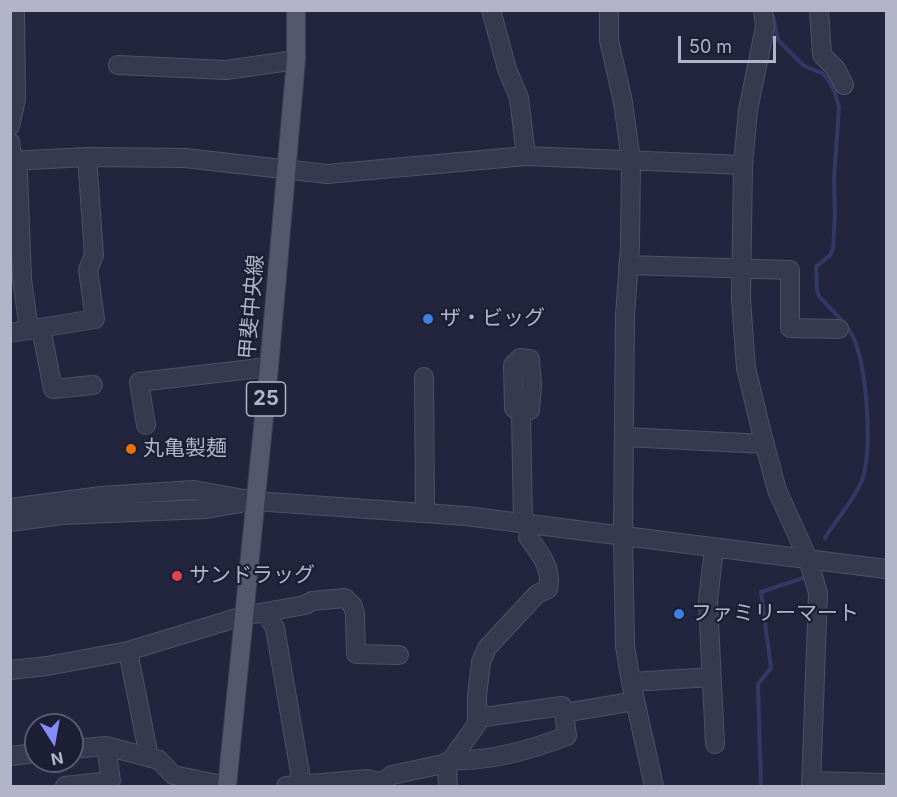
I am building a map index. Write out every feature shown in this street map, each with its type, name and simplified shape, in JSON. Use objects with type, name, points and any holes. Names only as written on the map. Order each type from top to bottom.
[{"type":"main road","name":"甲斐中央線","points":[[227,786],[269,367],[296,60],[296,10]]},
{"type":"street","points":[[10,126],[16,99],[15,10]]},
{"type":"street","points":[[492,10],[507,69],[519,98],[526,156]]},
{"type":"street","points":[[609,10],[609,40],[623,102],[631,160],[624,315],[625,646],[654,786]]},
{"type":"street","points":[[763,10],[765,27],[748,110],[743,165],[741,299],[746,368],[777,490],[808,559],[818,593],[811,784],[886,783]]},
{"type":"street","points":[[819,10],[822,55],[836,69],[844,85]]},
{"type":"street","points":[[118,65],[226,70],[296,60]]},
{"type":"street","points":[[10,142],[12,161],[18,172],[22,279],[53,389],[93,385]]},
{"type":"street","points":[[12,161],[87,157],[185,158],[327,174],[526,156],[743,165]]},
{"type":"street","points":[[10,333],[95,319],[88,270],[94,255],[87,157]]},
{"type":"street","points":[[628,265],[790,270],[790,328],[839,329]]},
{"type":"street","points":[[146,424],[139,382],[269,367]]},
{"type":"street","points":[[424,376],[425,513]]},
{"type":"street","points":[[448,786],[449,761],[477,724],[482,663],[487,648],[537,594],[548,589],[550,581],[544,559],[528,537],[521,413]]},
{"type":"street","points":[[625,437],[765,444]]},
{"type":"street","points":[[10,507],[101,496],[194,490],[255,501],[526,523],[886,569]]},
{"type":"street","points":[[10,522],[62,515],[206,509],[255,501]]},
{"type":"street","points":[[714,548],[708,601],[715,744]]},
{"type":"street","points":[[10,670],[47,666],[128,651],[243,616],[305,605],[312,601],[345,598],[353,606],[355,614],[357,654],[399,655]]},
{"type":"street","points":[[265,612],[275,628],[294,785],[368,779],[380,785],[392,775],[449,761],[469,761],[541,746],[567,736],[562,706],[477,718]]},
{"type":"street","points":[[128,651],[148,757]]},
{"type":"street","points":[[631,682],[712,677]]},
{"type":"street","points":[[564,712],[635,701]]},
{"type":"street","points":[[84,748],[106,746],[148,757],[159,760],[173,775],[227,786]]},
{"type":"street","points":[[65,786],[111,781],[106,746]]},
{"type":"waterway","points":[[773,16],[778,40],[804,66],[822,73],[827,78],[834,90],[839,107],[834,179],[833,249],[830,255],[816,267],[817,290],[819,296],[849,330],[857,348],[865,385],[868,428],[865,466],[859,488],[825,538]]},
{"type":"waterway","points":[[761,786],[758,684],[771,668],[761,592],[806,577]]},
{"type":"place","name":"ザ・ビッグ","points":[[428,319]]},
{"type":"place","name":"丸亀製麺","points":[[131,449]]},
{"type":"place","name":"サンドラッグ","points":[[177,576]]},
{"type":"place","name":"ファミリーマート","points":[[679,614]]}]
